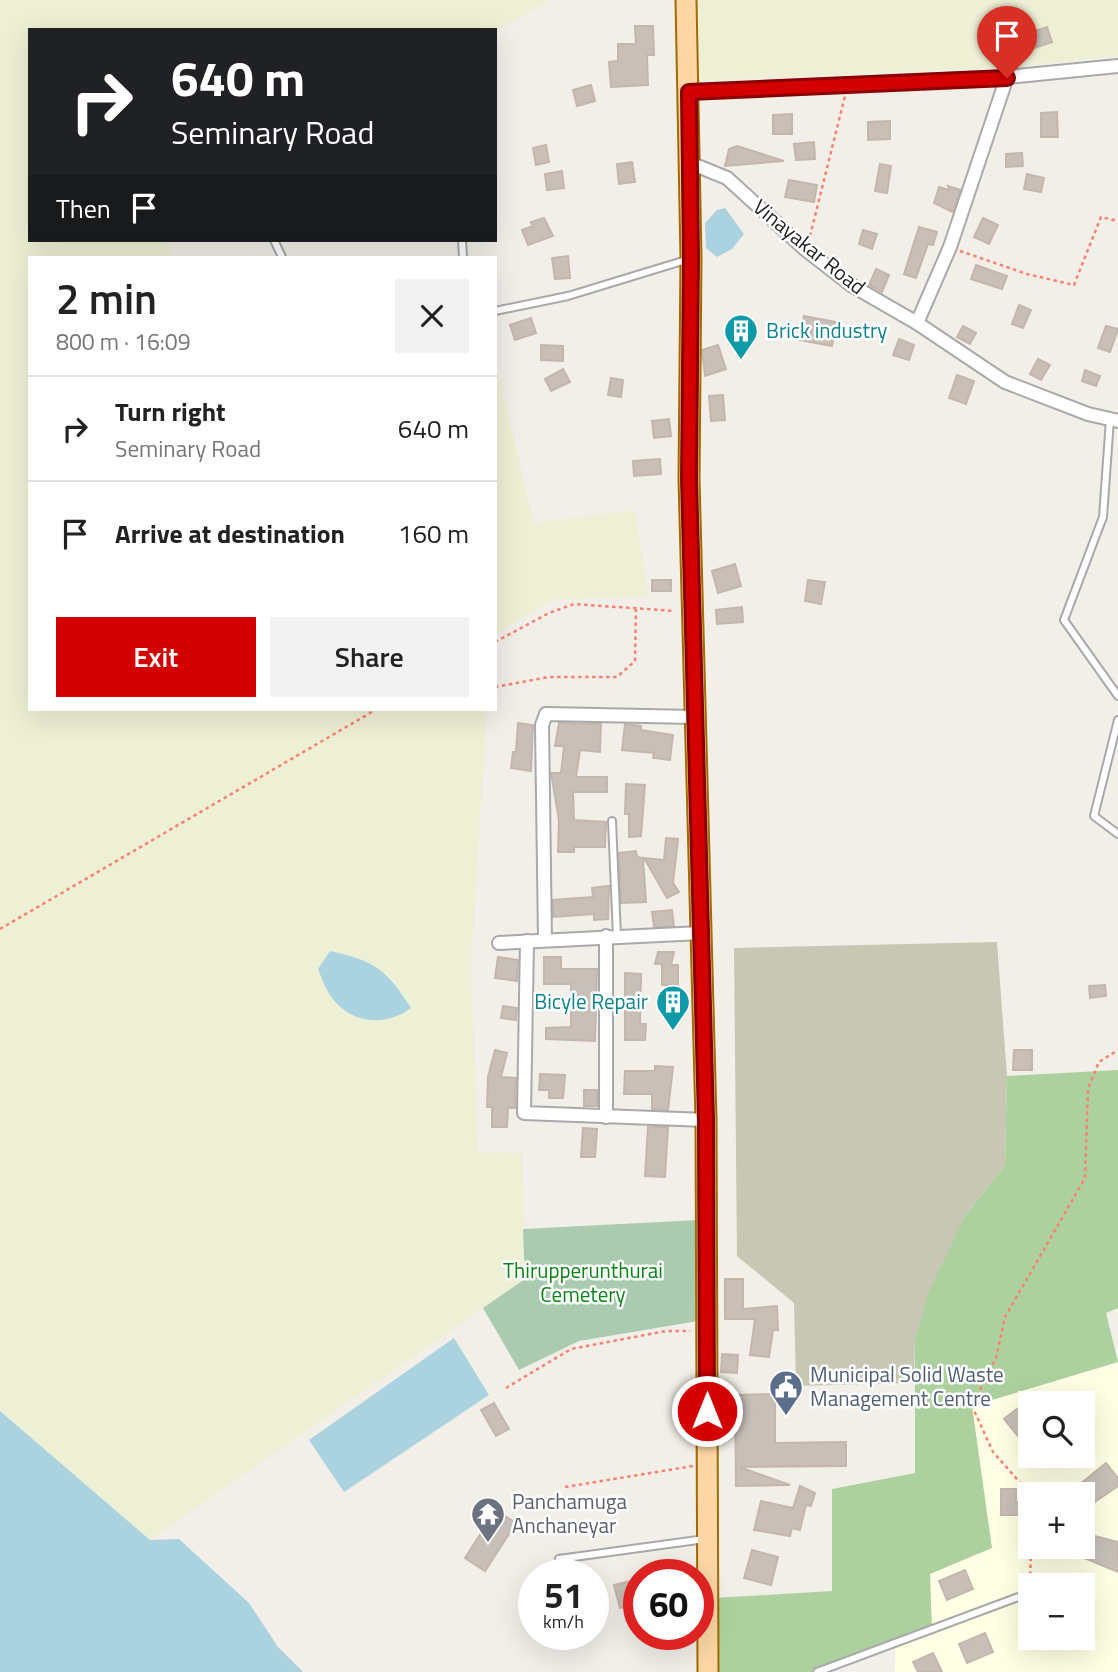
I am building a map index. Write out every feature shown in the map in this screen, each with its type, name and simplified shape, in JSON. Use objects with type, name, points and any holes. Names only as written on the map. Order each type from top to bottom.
[{"type":"main road","points":[[686,0],[691,258],[689,479],[706,1120],[708,1672]]},
{"type":"street","points":[[689,92],[1007,78],[1118,66]]},
{"type":"street","points":[[917,323],[950,247],[1007,78]]},
{"type":"street","name":"Vinayakar Road","points":[[690,163],[727,178],[806,250],[850,285],[917,323],[1005,382],[1088,414],[1114,420]]},
{"type":"street","points":[[545,940],[542,724],[546,713],[695,717]]},
{"type":"street","points":[[499,943],[701,933]]},
{"type":"street","points":[[606,1117],[612,936]]},
{"type":"street","points":[[527,941],[524,1113],[706,1120]]},
{"type":"lane","points":[[497,311],[568,296],[691,258]]},
{"type":"lane","points":[[1114,420],[1103,517],[1064,621],[1118,696]]},
{"type":"lane","points":[[1118,720],[1094,816],[1118,834]]},
{"type":"lane","points":[[612,821],[612,936]]},
{"type":"lane","points":[[559,1559],[707,1539]]},
{"type":"lane","points":[[817,1672],[1018,1597]]},
{"type":"path","points":[[806,250],[832,157],[848,83]]},
{"type":"path","points":[[950,247],[1027,274],[1074,285],[1101,217],[1118,221]]},
{"type":"path","points":[[497,641],[549,612],[574,604],[693,612]]},
{"type":"path","points":[[497,687],[549,677],[618,677],[635,661],[636,609]]},
{"type":"path","points":[[0,929],[374,711]]},
{"type":"path","points":[[1020,1482],[993,1452],[972,1406],[996,1358],[1005,1317],[1085,1178],[1088,1089],[1099,1062],[1118,1049]]},
{"type":"path","points":[[506,1388],[571,1349],[666,1331],[707,1331]]},
{"type":"path","points":[[565,1487],[707,1464]]},
{"type":"shaded area","points":[[0,0],[550,0],[497,31],[497,28],[28,28],[28,242],[168,242],[171,256],[28,256],[28,711],[487,711],[471,963],[478,1152],[522,1153],[525,1279],[150,1540],[0,1411]]},
{"type":"shaded area","points":[[694,0],[1118,0],[1118,56],[999,68],[697,81]]},
{"type":"shaded area","points":[[497,371],[534,523],[635,510],[648,596],[554,600],[497,633]]},
{"type":"shaded area","points":[[997,942],[1007,1076],[1005,1165],[965,1216],[915,1341],[914,1383],[796,1386],[794,1303],[737,1256],[734,948]]},
{"type":"shaded area","points":[[1118,1362],[1118,1672],[895,1672],[897,1571],[972,1406],[1018,1392],[1018,1468],[1095,1468],[1095,1391],[1022,1391]]},
{"type":"green space","points":[[1118,1070],[1118,1308],[1106,1313],[1118,1362],[972,1406],[992,1548],[930,1574],[932,1629],[817,1672],[718,1672],[714,1598],[832,1591],[832,1489],[915,1473],[915,1341],[928,1294],[965,1216],[1005,1165],[1007,1076]]},
{"type":"green space","name":"Thirupperunthurai Cemetery","points":[[699,1220],[698,1321],[579,1341],[519,1370],[483,1308],[525,1279],[523,1229]]},
{"type":"water","points":[[725,208],[744,234],[732,249],[717,257],[706,248],[705,223],[717,210]]},
{"type":"water","points":[[330,951],[369,963],[378,969],[394,984],[411,1008],[392,1018],[370,1020],[350,1014],[341,1008],[328,992],[318,969]]},
{"type":"water","points":[[454,1338],[489,1395],[344,1492],[309,1440]]},
{"type":"water","points":[[0,1411],[150,1540],[179,1539],[249,1603],[278,1647],[303,1672],[0,1672]]},
{"type":"building","points":[[635,26],[653,26],[654,55],[647,55],[648,85],[611,87],[609,62],[618,61],[618,44],[636,44]]},
{"type":"building","points":[[1047,27],[1052,42],[1031,49],[1027,34]]},
{"type":"building","points":[[591,85],[595,101],[577,106],[573,90]]},
{"type":"building","points":[[1057,112],[1058,137],[1041,137],[1041,113]]},
{"type":"building","points":[[792,114],[792,134],[773,134],[773,115]]},
{"type":"building","points":[[890,121],[890,139],[868,140],[868,122]]},
{"type":"building","points":[[814,142],[815,159],[796,160],[794,144]]},
{"type":"building","points":[[546,145],[549,162],[536,165],[533,148]]},
{"type":"building","points":[[737,146],[784,161],[725,166],[729,149]]},
{"type":"building","points":[[1022,153],[1023,166],[1006,167],[1006,154]]},
{"type":"building","points":[[632,162],[635,182],[619,184],[617,164]]},
{"type":"building","points":[[880,164],[891,166],[887,193],[875,191]]},
{"type":"building","points":[[562,171],[564,188],[547,190],[545,174]]},
{"type":"building","points":[[1027,174],[1044,178],[1041,192],[1024,189]]},
{"type":"building","points":[[789,180],[817,185],[814,202],[785,197]]},
{"type":"building","points":[[948,186],[960,190],[953,212],[934,203],[939,187],[949,190]]},
{"type":"building","points":[[544,218],[553,236],[528,245],[522,230],[533,226],[531,222]]},
{"type":"building","points":[[983,218],[998,225],[989,244],[974,237]]},
{"type":"building","points":[[919,227],[937,232],[933,245],[928,244],[916,278],[904,274]]},
{"type":"building","points":[[863,230],[877,234],[872,249],[859,244]]},
{"type":"building","points":[[568,256],[570,278],[555,279],[552,258]]},
{"type":"building","points":[[976,265],[1007,276],[1002,289],[971,279]]},
{"type":"building","points":[[876,269],[889,275],[882,292],[869,285]]},
{"type":"building","points":[[1019,305],[1031,310],[1023,328],[1012,324]]},
{"type":"building","points":[[804,316],[836,322],[832,346],[799,340]]},
{"type":"building","points":[[531,318],[536,333],[515,340],[510,325]]},
{"type":"building","points":[[963,326],[976,333],[970,344],[957,337]]},
{"type":"building","points":[[1106,326],[1118,329],[1110,352],[1098,348]]},
{"type":"building","points":[[899,339],[914,345],[909,360],[893,355]]},
{"type":"building","points":[[541,345],[563,346],[563,361],[541,360]]},
{"type":"building","points":[[718,345],[726,369],[705,376],[702,350]]},
{"type":"building","points":[[1038,359],[1050,365],[1041,380],[1030,374]]},
{"type":"building","points":[[563,369],[570,382],[551,391],[545,379]]},
{"type":"building","points":[[1085,370],[1100,376],[1096,386],[1082,381]]},
{"type":"building","points":[[957,375],[974,381],[966,404],[949,398]]},
{"type":"building","points":[[611,378],[623,380],[621,397],[608,395]]},
{"type":"building","points":[[723,395],[725,420],[711,421],[709,396]]},
{"type":"building","points":[[669,419],[671,436],[654,438],[652,421]]},
{"type":"building","points":[[660,459],[661,474],[634,476],[633,461]]},
{"type":"building","points":[[735,564],[741,586],[718,593],[712,571]]},
{"type":"building","points":[[652,580],[671,580],[671,591],[652,591]]},
{"type":"building","points":[[808,580],[825,582],[821,604],[805,601]]},
{"type":"building","points":[[742,607],[743,622],[717,624],[716,610]]},
{"type":"building","points":[[518,723],[533,725],[531,771],[511,768],[513,752],[516,752]]},
{"type":"building","points":[[559,723],[601,724],[600,752],[580,750],[576,777],[607,777],[607,792],[573,792],[574,820],[606,822],[605,847],[574,847],[574,852],[558,852],[559,820],[551,773],[561,773],[564,746],[555,746]]},
{"type":"building","points":[[625,724],[641,726],[641,730],[673,735],[670,760],[653,758],[654,753],[622,750]]},
{"type":"building","points":[[626,784],[645,785],[641,836],[629,837],[629,814],[625,814]]},
{"type":"building","points":[[666,838],[678,839],[673,883],[679,892],[667,898],[644,858],[664,860]]},
{"type":"building","points":[[636,851],[637,857],[643,858],[646,902],[621,903],[619,853]]},
{"type":"building","points":[[609,886],[608,919],[594,920],[594,914],[553,917],[553,900],[593,897],[592,888]]},
{"type":"building","points":[[672,910],[674,926],[654,927],[652,912]]},
{"type":"building","points":[[658,952],[674,952],[671,965],[678,965],[678,985],[662,985],[662,964],[655,964]]},
{"type":"building","points":[[498,957],[518,960],[517,981],[495,978]]},
{"type":"building","points":[[544,957],[561,957],[561,969],[597,969],[595,1041],[546,1039],[546,1028],[571,1027],[571,984],[544,984]]},
{"type":"building","points":[[625,973],[641,974],[640,1024],[646,1024],[645,1040],[625,1040]]},
{"type":"building","points":[[1105,985],[1106,996],[1090,998],[1089,986]]},
{"type":"building","points":[[503,1006],[517,1008],[516,1020],[501,1018]]},
{"type":"building","points":[[495,1050],[507,1053],[501,1077],[516,1078],[515,1108],[508,1108],[507,1127],[492,1127],[492,1107],[487,1107],[488,1077]]},
{"type":"building","points":[[1014,1050],[1032,1050],[1032,1070],[1013,1070]]},
{"type":"building","points":[[655,1066],[673,1067],[668,1110],[652,1109],[652,1094],[624,1094],[625,1071],[655,1071]]},
{"type":"building","points":[[540,1074],[565,1075],[563,1098],[549,1098],[549,1090],[539,1090]]},
{"type":"building","points":[[584,1090],[597,1090],[597,1106],[584,1106]]},
{"type":"building","points":[[648,1127],[668,1127],[665,1177],[645,1176]]},
{"type":"building","points":[[583,1128],[597,1129],[595,1157],[581,1157]]},
{"type":"building","points":[[725,1279],[743,1279],[743,1309],[777,1306],[778,1330],[773,1330],[769,1357],[750,1355],[755,1319],[725,1319]]},
{"type":"building","points":[[722,1354],[738,1355],[737,1373],[721,1372]]},
{"type":"building","points":[[775,1394],[775,1443],[846,1442],[846,1466],[739,1467],[790,1485],[736,1486],[735,1395]]},
{"type":"building","points":[[494,1403],[509,1429],[496,1436],[481,1410]]},
{"type":"building","points":[[1018,1410],[1018,1436],[1004,1419]]},
{"type":"building","points":[[1106,1463],[1118,1478],[1118,1486],[1095,1502],[1095,1482],[1083,1482]]},
{"type":"building","points":[[800,1486],[815,1493],[811,1506],[806,1505],[800,1530],[792,1528],[790,1536],[754,1530],[761,1501],[793,1508]]},
{"type":"building","points":[[1001,1489],[1016,1489],[1018,1515],[1001,1515]]},
{"type":"building","name":"Panchamuga Anchaneyar","points":[[502,1514],[516,1523],[485,1571],[465,1558],[485,1527],[491,1531]]},
{"type":"building","points":[[1095,1536],[1118,1542],[1118,1572],[1087,1559],[1095,1559]]},
{"type":"building","points":[[752,1550],[778,1557],[771,1585],[744,1578]]},
{"type":"building","points":[[965,1570],[973,1589],[947,1600],[939,1581]]},
{"type":"building","points":[[623,1583],[623,1607],[620,1608],[614,1585]]},
{"type":"building","points":[[985,1633],[993,1652],[967,1663],[959,1644]]},
{"type":"building","points":[[933,1653],[942,1672],[918,1672],[913,1662]]},
{"type":"place","name":"Brick industry","points":[[741,361]]},
{"type":"place","name":"Bicyle Repair","points":[[673,1032]]},
{"type":"place","name":"Municipal Solid Waste Management Centre","points":[[786,1417]]},
{"type":"place","name":"Panchamuga Anchaneyar","points":[[488,1544]]},
{"type":"route","points":[[707,1411],[706,1120],[689,479],[689,92],[1007,78]]}]
